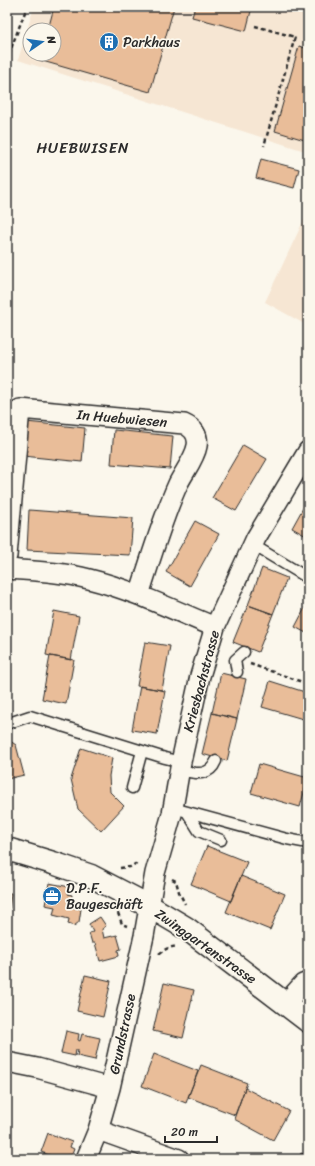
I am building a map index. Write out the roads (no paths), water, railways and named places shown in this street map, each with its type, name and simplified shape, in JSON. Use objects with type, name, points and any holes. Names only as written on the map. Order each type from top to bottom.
[{"type":"street","name":"In Huebwiesen","points":[[7,556],[20,409],[184,424],[194,430],[197,444],[196,452],[178,484],[138,595]]},
{"type":"street","name":"Kriesbachstrasse","points":[[149,906],[155,873],[180,810],[180,766],[200,676],[215,627],[253,545],[308,451]]},
{"type":"street","points":[[7,569],[87,578],[138,595],[215,627]]},
{"type":"street","name":"Zwinggartenstrasse","points":[[7,850],[91,876],[149,906],[186,928],[308,1021]]},
{"type":"street","name":"Grundstrasse","points":[[86,1159],[98,1130],[110,1088],[144,936],[149,906]]},
{"type":"street","points":[[285,1004],[303,984],[308,982]]},
{"type":"street","points":[[7,1062],[37,1068],[110,1088]]},
{"type":"street","points":[[98,1130],[179,1159]]},
{"type":"lane","points":[[253,545],[308,578]]},
{"type":"lane","points":[[237,672],[235,660],[244,652]]},
{"type":"lane","points":[[9,723],[30,716],[165,758],[180,766],[203,773],[213,768],[216,761]]},
{"type":"lane","points":[[132,788],[142,751]]},
{"type":"lane","points":[[180,810],[199,831],[221,840]]},
{"type":"lane","points":[[180,810],[287,839],[308,842]]},
{"type":"place","name":"Parkhaus","points":[[109,42]]},
{"type":"place","name":"D.P.F. Baugeschäft","points":[[52,896]]},
{"type":"district","name":"HUEBWISEN","points":[[83,148]]}]
